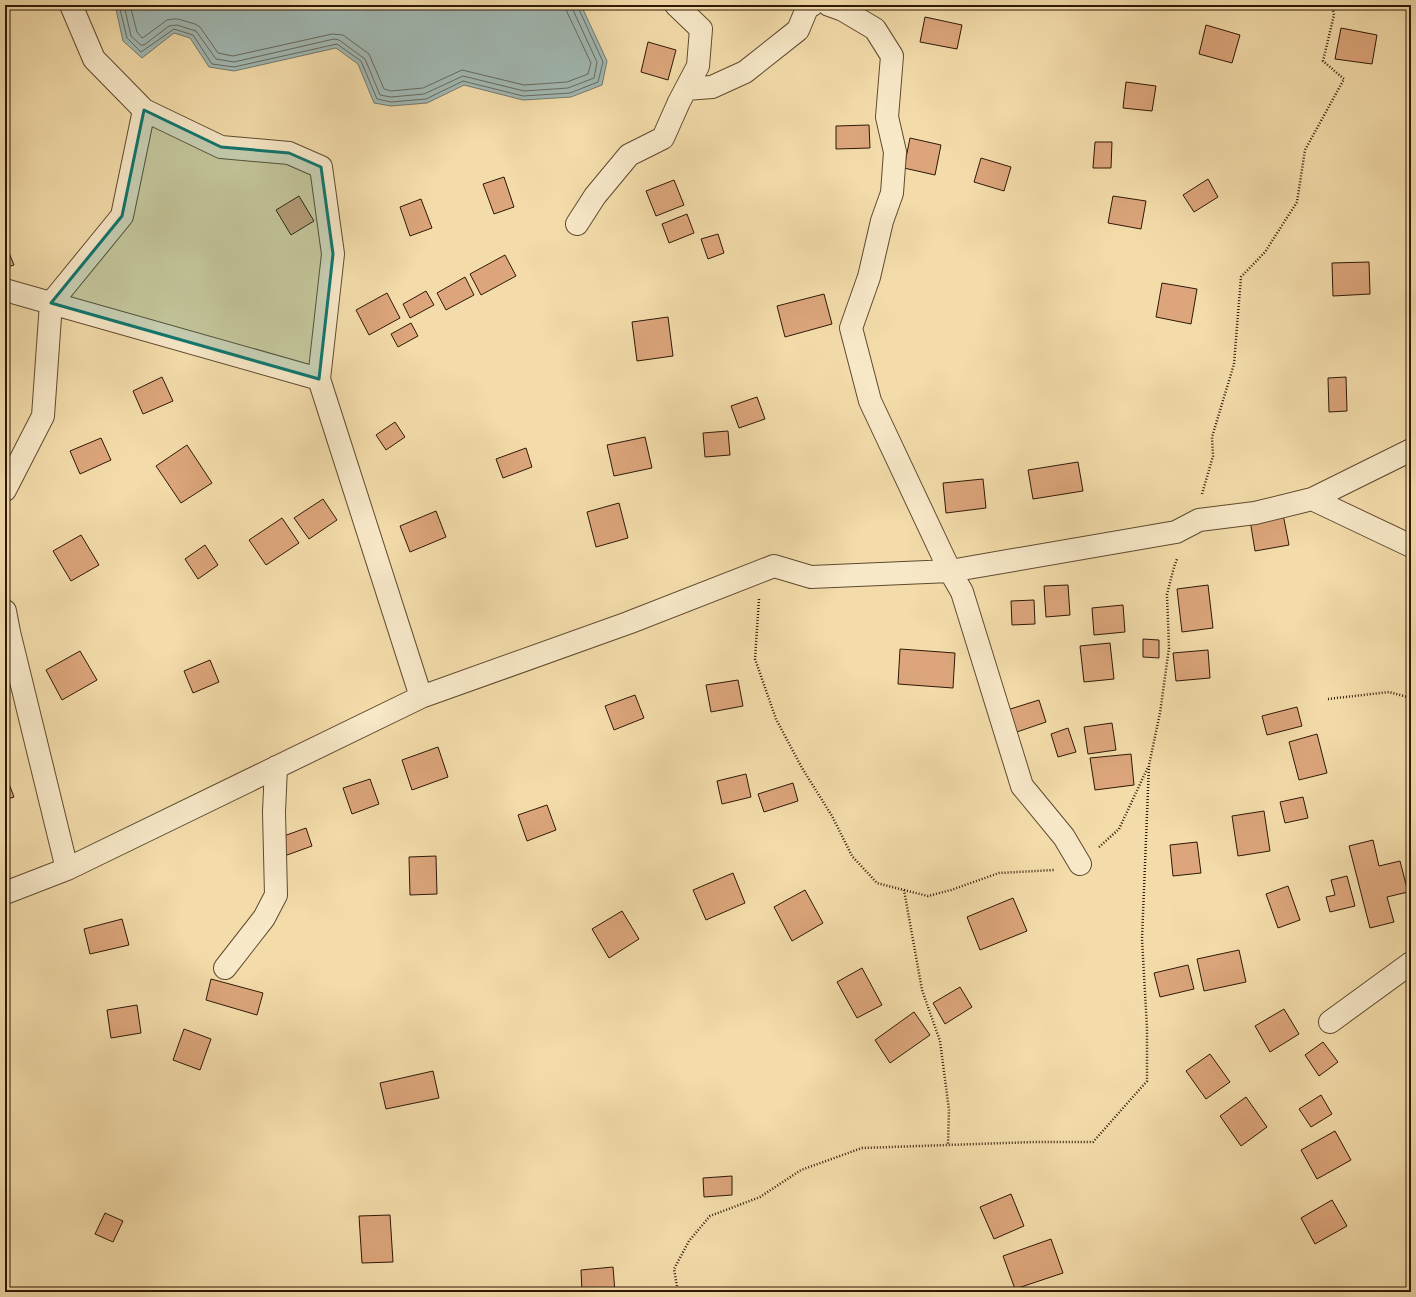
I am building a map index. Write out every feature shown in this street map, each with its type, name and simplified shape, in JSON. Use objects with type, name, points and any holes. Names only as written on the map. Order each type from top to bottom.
[{"type":"street","points":[[71,5],[94,59],[144,110],[221,147],[289,153],[321,167],[334,254],[319,379],[420,697]]},
{"type":"street","points":[[577,224],[595,196],[629,155],[663,138],[679,102],[698,66],[701,29],[676,5]]},
{"type":"street","points":[[686,89],[712,87],[745,72],[798,30],[808,6],[812,5]]},
{"type":"street","points":[[829,5],[843,10],[875,29],[892,56],[887,117],[895,152],[892,193],[882,221],[869,277],[851,328],[870,401],[950,571],[962,592],[1022,786],[1064,837],[1080,864]]},
{"type":"street","points":[[5,490],[43,416],[51,303],[122,216],[144,110]]},
{"type":"street","points":[[5,290],[319,379]]},
{"type":"street","points":[[5,893],[67,869],[420,697],[628,623],[774,566],[811,578],[950,571],[1176,532],[1199,520],[1255,513],[1312,499],[1411,450]]},
{"type":"street","points":[[1312,499],[1411,546]]},
{"type":"street","points":[[6,625],[67,869]]},
{"type":"street","points":[[225,968],[264,918],[276,895],[274,812],[276,767]]},
{"type":"street","points":[[1330,1022],[1411,963]]},
{"type":"path","points":[[1199,520],[1200,498],[1213,456],[1212,437],[1234,364],[1241,277],[1265,252],[1297,202],[1305,150],[1344,79],[1322,61],[1334,15],[1332,5]]},
{"type":"path","points":[[678,1292],[674,1269],[688,1241],[710,1216],[760,1197],[801,1170],[862,1148],[1034,1142],[1093,1142],[1147,1081],[1147,1028],[1142,939],[1149,765],[1160,713],[1169,648],[1167,594],[1177,558],[1176,532]]},
{"type":"path","points":[[760,594],[755,659],[776,718],[802,768],[832,816],[852,856],[877,883],[904,890],[922,990],[940,1041],[949,1110],[948,1145]]},
{"type":"path","points":[[1328,699],[1389,692],[1411,698]]},
{"type":"highlighted area","points":[[144,110],[221,147],[289,153],[321,167],[333,254],[319,379],[51,303],[122,216]]},
{"type":"water","points":[[115,5],[581,5],[607,61],[602,85],[571,97],[523,100],[464,85],[427,103],[391,106],[374,103],[358,64],[336,48],[234,71],[209,67],[190,38],[174,33],[142,58],[123,41]]},
{"type":"building","points":[[925,17],[962,25],[957,49],[920,42]]},
{"type":"building","points":[[1206,25],[1240,35],[1232,63],[1199,54]]},
{"type":"building","points":[[1341,28],[1377,35],[1372,64],[1335,59]]},
{"type":"building","points":[[648,42],[676,50],[668,80],[641,72]]},
{"type":"building","points":[[1126,82],[1156,86],[1152,111],[1123,108]]},
{"type":"building","points":[[869,125],[870,148],[836,149],[836,126]]},
{"type":"building","points":[[910,138],[941,145],[935,175],[904,168]]},
{"type":"building","points":[[1095,142],[1112,142],[1111,168],[1093,168]]},
{"type":"building","points":[[981,158],[1011,167],[1004,191],[974,182]]},
{"type":"building","points":[[504,177],[514,207],[494,214],[483,184]]},
{"type":"building","points":[[1208,179],[1218,197],[1194,212],[1183,195]]},
{"type":"building","points":[[674,180],[684,205],[656,216],[646,191]]},
{"type":"building","points":[[299,196],[314,221],[291,235],[276,210]]},
{"type":"building","points":[[1113,196],[1146,201],[1141,229],[1108,223]]},
{"type":"building","points":[[421,199],[432,228],[410,236],[400,207]]},
{"type":"building","points":[[687,214],[694,233],[669,243],[662,224]]},
{"type":"building","points":[[718,234],[724,253],[708,259],[701,239]]},
{"type":"building","points":[[5,243],[14,265],[5,268]]},
{"type":"building","points":[[505,255],[516,276],[481,295],[470,274]]},
{"type":"building","points":[[1369,262],[1370,294],[1333,296],[1332,263]]},
{"type":"building","points":[[465,277],[474,295],[446,310],[437,293]]},
{"type":"building","points":[[1162,283],[1197,289],[1191,324],[1156,317]]},
{"type":"building","points":[[426,291],[434,305],[410,318],[403,304]]},
{"type":"building","points":[[387,293],[400,318],[369,335],[356,310]]},
{"type":"building","points":[[824,294],[832,324],[785,337],[777,306]]},
{"type":"building","points":[[668,317],[673,356],[637,361],[632,322]]},
{"type":"building","points":[[411,323],[418,336],[398,347],[391,334]]},
{"type":"building","points":[[162,377],[173,401],[143,414],[133,391]]},
{"type":"building","points":[[1346,377],[1347,411],[1329,412],[1328,378]]},
{"type":"building","points":[[757,397],[765,419],[739,428],[731,406]]},
{"type":"building","points":[[395,422],[405,437],[386,450],[376,435]]},
{"type":"building","points":[[728,431],[730,455],[705,457],[703,433]]},
{"type":"building","points":[[645,437],[652,468],[614,476],[607,445]]},
{"type":"building","points":[[101,438],[111,460],[80,474],[70,451]]},
{"type":"building","points":[[187,445],[212,483],[181,503],[156,466]]},
{"type":"building","points":[[526,448],[532,467],[503,478],[496,459]]},
{"type":"building","points":[[1078,462],[1083,491],[1033,499],[1028,470]]},
{"type":"building","points":[[983,479],[986,508],[946,513],[943,483]]},
{"type":"building","points":[[323,499],[337,520],[309,539],[294,518]]},
{"type":"building","points":[[619,503],[628,538],[596,547],[587,512]]},
{"type":"building","points":[[436,511],[446,537],[410,552],[400,526]]},
{"type":"building","points":[[1283,514],[1289,545],[1255,551],[1250,520]]},
{"type":"building","points":[[282,518],[299,543],[266,565],[249,540]]},
{"type":"building","points":[[81,535],[99,565],[71,581],[53,551]]},
{"type":"building","points":[[205,545],[218,565],[198,579],[185,559]]},
{"type":"building","points":[[1068,585],[1070,615],[1046,617],[1044,586]]},
{"type":"building","points":[[1208,585],[1213,628],[1182,632],[1177,589]]},
{"type":"building","points":[[1034,600],[1035,624],[1012,625],[1011,601]]},
{"type":"building","points":[[1123,605],[1125,632],[1094,635],[1092,608]]},
{"type":"building","points":[[1143,639],[1159,640],[1159,658],[1143,657]]},
{"type":"building","points":[[1110,643],[1114,679],[1084,682],[1080,646]]},
{"type":"building","points":[[900,649],[955,653],[953,688],[898,684]]},
{"type":"building","points":[[1208,650],[1210,678],[1176,681],[1173,653]]},
{"type":"building","points":[[80,651],[97,680],[62,700],[46,670]]},
{"type":"building","points":[[210,660],[219,682],[193,693],[184,671]]},
{"type":"building","points":[[738,680],[743,706],[711,712],[706,685]]},
{"type":"building","points":[[635,695],[644,718],[614,730],[605,706]]},
{"type":"building","points":[[1039,700],[1046,722],[1011,734],[1004,711]]},
{"type":"building","points":[[1297,707],[1302,726],[1267,735],[1262,716]]},
{"type":"building","points":[[1112,723],[1116,750],[1088,754],[1084,727]]},
{"type":"building","points":[[1068,728],[1076,752],[1058,757],[1051,734]]},
{"type":"building","points":[[1317,734],[1327,773],[1299,780],[1289,742]]},
{"type":"building","points":[[438,747],[448,777],[412,790],[402,760]]},
{"type":"building","points":[[1131,754],[1134,785],[1095,790],[1090,758]]},
{"type":"building","points":[[5,773],[14,797],[5,800]]},
{"type":"building","points":[[746,774],[751,797],[722,804],[717,781]]},
{"type":"building","points":[[370,779],[379,804],[352,814],[343,788]]},
{"type":"building","points":[[793,783],[798,801],[764,812],[758,794]]},
{"type":"building","points":[[1303,797],[1308,818],[1285,823],[1280,802]]},
{"type":"building","points":[[547,805],[556,830],[527,841],[518,815]]},
{"type":"building","points":[[1264,811],[1270,851],[1238,856],[1232,816]]},
{"type":"building","points":[[306,828],[312,846],[287,855],[281,837]]},
{"type":"building","points":[[1373,840],[1379,866],[1400,861],[1408,892],[1387,897],[1394,922],[1370,928],[1349,846]]},
{"type":"building","points":[[1197,842],[1201,873],[1173,876],[1170,845]]},
{"type":"building","points":[[436,856],[437,894],[410,895],[409,857]]},
{"type":"building","points":[[733,873],[745,903],[706,920],[693,890]]},
{"type":"building","points":[[1347,876],[1355,906],[1330,912],[1326,897],[1335,895],[1331,880]]},
{"type":"building","points":[[1288,886],[1300,920],[1278,928],[1266,894]]},
{"type":"building","points":[[805,890],[823,923],[792,941],[774,907]]},
{"type":"building","points":[[1013,898],[1027,931],[980,950],[967,917]]},
{"type":"building","points":[[622,911],[639,939],[609,958],[592,929]]},
{"type":"building","points":[[122,919],[129,945],[90,954],[84,929]]},
{"type":"building","points":[[1239,950],[1246,982],[1204,991],[1197,959]]},
{"type":"building","points":[[1188,965],[1194,989],[1160,997],[1154,973]]},
{"type":"building","points":[[862,968],[882,1005],[857,1018],[837,982]]},
{"type":"building","points":[[211,979],[263,993],[257,1015],[206,1000]]},
{"type":"building","points":[[960,987],[972,1007],[945,1024],[933,1003]]},
{"type":"building","points":[[137,1005],[141,1033],[111,1038],[107,1010]]},
{"type":"building","points":[[1284,1009],[1299,1034],[1270,1052],[1255,1026]]},
{"type":"building","points":[[914,1012],[930,1035],[890,1063],[875,1040]]},
{"type":"building","points":[[184,1029],[211,1039],[200,1070],[173,1060]]},
{"type":"building","points":[[1323,1042],[1338,1062],[1319,1076],[1305,1055]]},
{"type":"building","points":[[1210,1054],[1230,1082],[1206,1099],[1186,1071]]},
{"type":"building","points":[[433,1071],[439,1098],[386,1109],[380,1083]]},
{"type":"building","points":[[1321,1095],[1332,1114],[1311,1127],[1299,1109]]},
{"type":"building","points":[[1246,1097],[1267,1127],[1241,1146],[1220,1116]]},
{"type":"building","points":[[1335,1131],[1351,1160],[1317,1179],[1301,1150]]},
{"type":"building","points":[[732,1176],[732,1195],[704,1197],[703,1178]]},
{"type":"building","points":[[1011,1194],[1024,1226],[994,1239],[980,1207]]},
{"type":"building","points":[[1332,1200],[1347,1226],[1315,1244],[1301,1218]]},
{"type":"building","points":[[105,1213],[123,1221],[113,1242],[95,1234]]},
{"type":"building","points":[[390,1215],[393,1262],[362,1263],[359,1216]]},
{"type":"building","points":[[1051,1239],[1063,1273],[1015,1289],[1003,1256]]},
{"type":"building","points":[[613,1267],[615,1292],[582,1292],[581,1270]]}]
